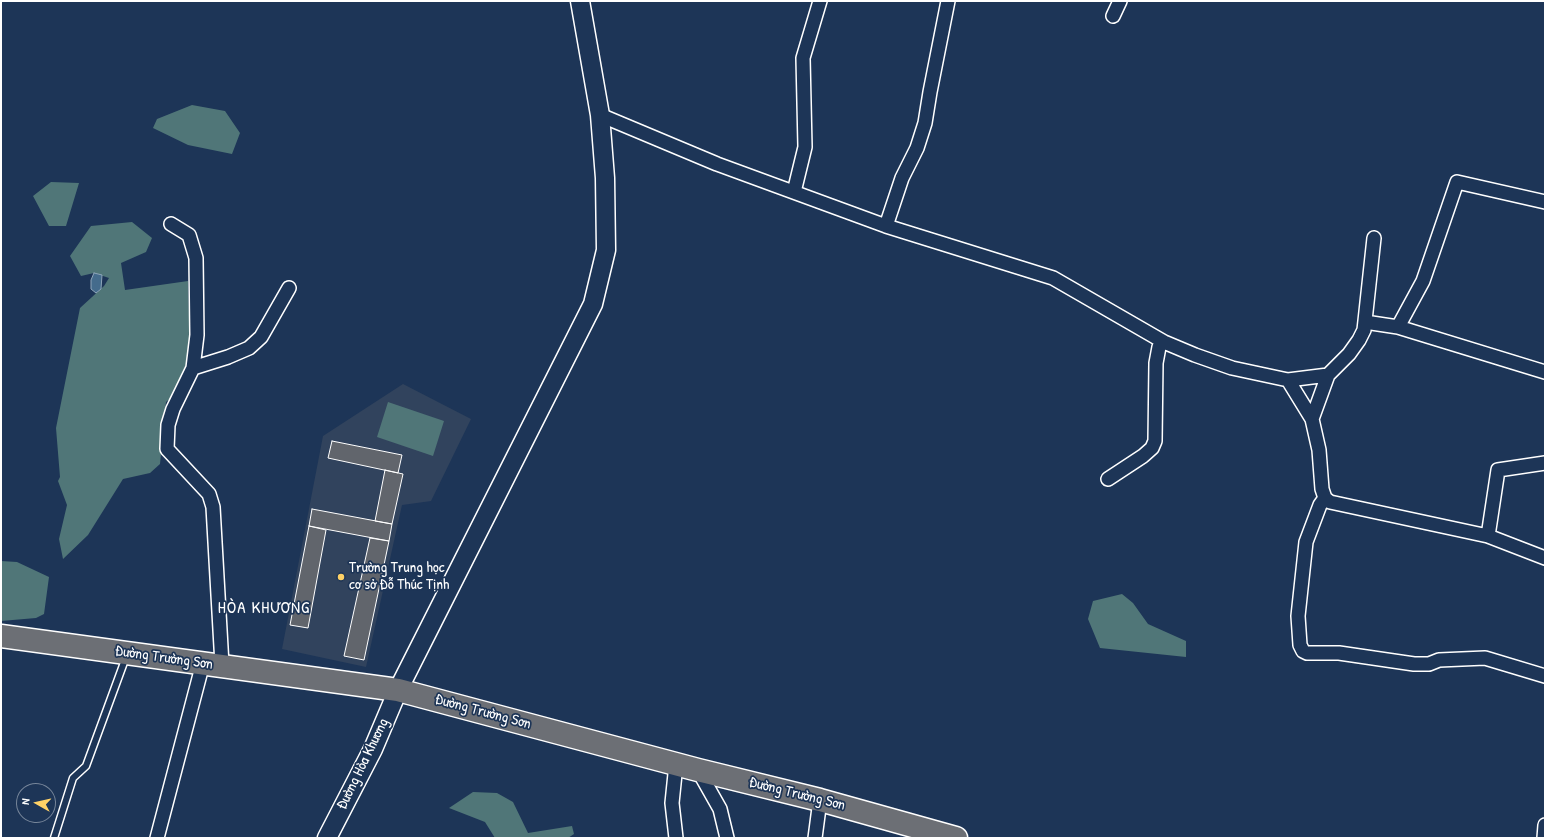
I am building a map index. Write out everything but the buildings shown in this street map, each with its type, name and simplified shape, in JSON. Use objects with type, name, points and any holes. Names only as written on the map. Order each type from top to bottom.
[{"type":"highway","name":"Đường Trường Sơn","points":[[1,636],[398,690],[698,770],[820,800],[956,838]]},
{"type":"street","name":"Đường Hòa Khương","points":[[327,838],[372,749],[398,690],[593,304],[606,250],[605,178],[600,115],[580,1]]},
{"type":"street","points":[[794,192],[805,147],[803,58],[820,1]]},
{"type":"street","points":[[886,226],[902,178],[917,148],[925,123],[948,1]]},
{"type":"street","points":[[1113,16],[1120,1]]},
{"type":"street","points":[[600,115],[717,164],[886,226],[1053,278],[1164,342],[1232,368],[1288,380],[1328,375]]},
{"type":"street","points":[[1398,327],[1423,282],[1458,182],[1545,202]]},
{"type":"street","points":[[157,838],[213,664],[213,507],[209,494],[167,449],[166,437],[170,420],[180,393],[193,368],[196,343],[196,258],[189,235],[171,224]]},
{"type":"street","points":[[1312,419],[1328,375],[1349,354],[1359,340],[1365,322],[1374,238]]},
{"type":"street","points":[[193,368],[228,357],[249,348],[261,337],[289,288]]},
{"type":"street","points":[[1365,322],[1398,327],[1545,372]]},
{"type":"street","points":[[1108,479],[1143,456],[1152,448],[1155,441],[1156,364],[1159,347],[1164,342]]},
{"type":"street","points":[[1288,380],[1312,419],[1319,450],[1325,498],[1320,505],[1306,542],[1298,616],[1300,644],[1302,650],[1307,653],[1339,653],[1414,664],[1429,664],[1439,660],[1485,658],[1545,676]]},
{"type":"street","points":[[1488,536],[1498,470],[1545,463]]},
{"type":"street","points":[[1325,498],[1330,502],[1339,505],[1488,536],[1545,558]]},
{"type":"street","points":[[676,764],[672,803],[676,838]]},
{"type":"street","points":[[698,770],[720,809],[727,838]]},
{"type":"street","points":[[815,838],[820,800]]},
{"type":"street","points":[[1544,838],[1545,825]]},
{"type":"lane","points":[[54,838],[73,778],[86,766],[127,653]]},
{"type":"shaded area","points":[[94,273],[102,275],[101,289],[96,293],[91,289],[91,280]]},
{"type":"shaded area","name":"Trường Trung học cơ sở Đỗ Thúc Tịnh","points":[[403,384],[471,419],[431,501],[402,505],[366,667],[282,649],[323,436]]},
{"type":"green space","points":[[192,105],[225,111],[240,133],[232,154],[188,145],[153,128],[157,119]]},
{"type":"green space","points":[[51,182],[79,183],[66,226],[49,226],[33,196]]},
{"type":"green space","points":[[132,222],[152,238],[146,252],[121,263],[125,290],[188,281],[191,382],[166,402],[160,464],[150,473],[123,479],[88,535],[63,559],[59,539],[67,505],[58,481],[60,477],[56,428],[80,308],[104,286],[109,278],[94,273],[81,276],[70,256],[91,226]]},
{"type":"green space","points":[[388,402],[444,421],[433,456],[377,437]]},
{"type":"green space","points":[[1,561],[17,562],[49,577],[44,614],[36,618],[1,621]]},
{"type":"green space","points":[[1122,594],[1133,603],[1148,624],[1186,641],[1186,657],[1100,648],[1088,619],[1093,601]]},
{"type":"green space","points":[[473,792],[497,793],[513,802],[528,833],[572,826],[574,834],[568,838],[495,838],[485,822],[449,808]]},
{"type":"place","name":"Trường Trung học cơ sở Đỗ Thúc Tịnh","points":[[341,577]]},
{"type":"district","name":"HÒA KHƯƠNG","points":[[264,608]]}]
